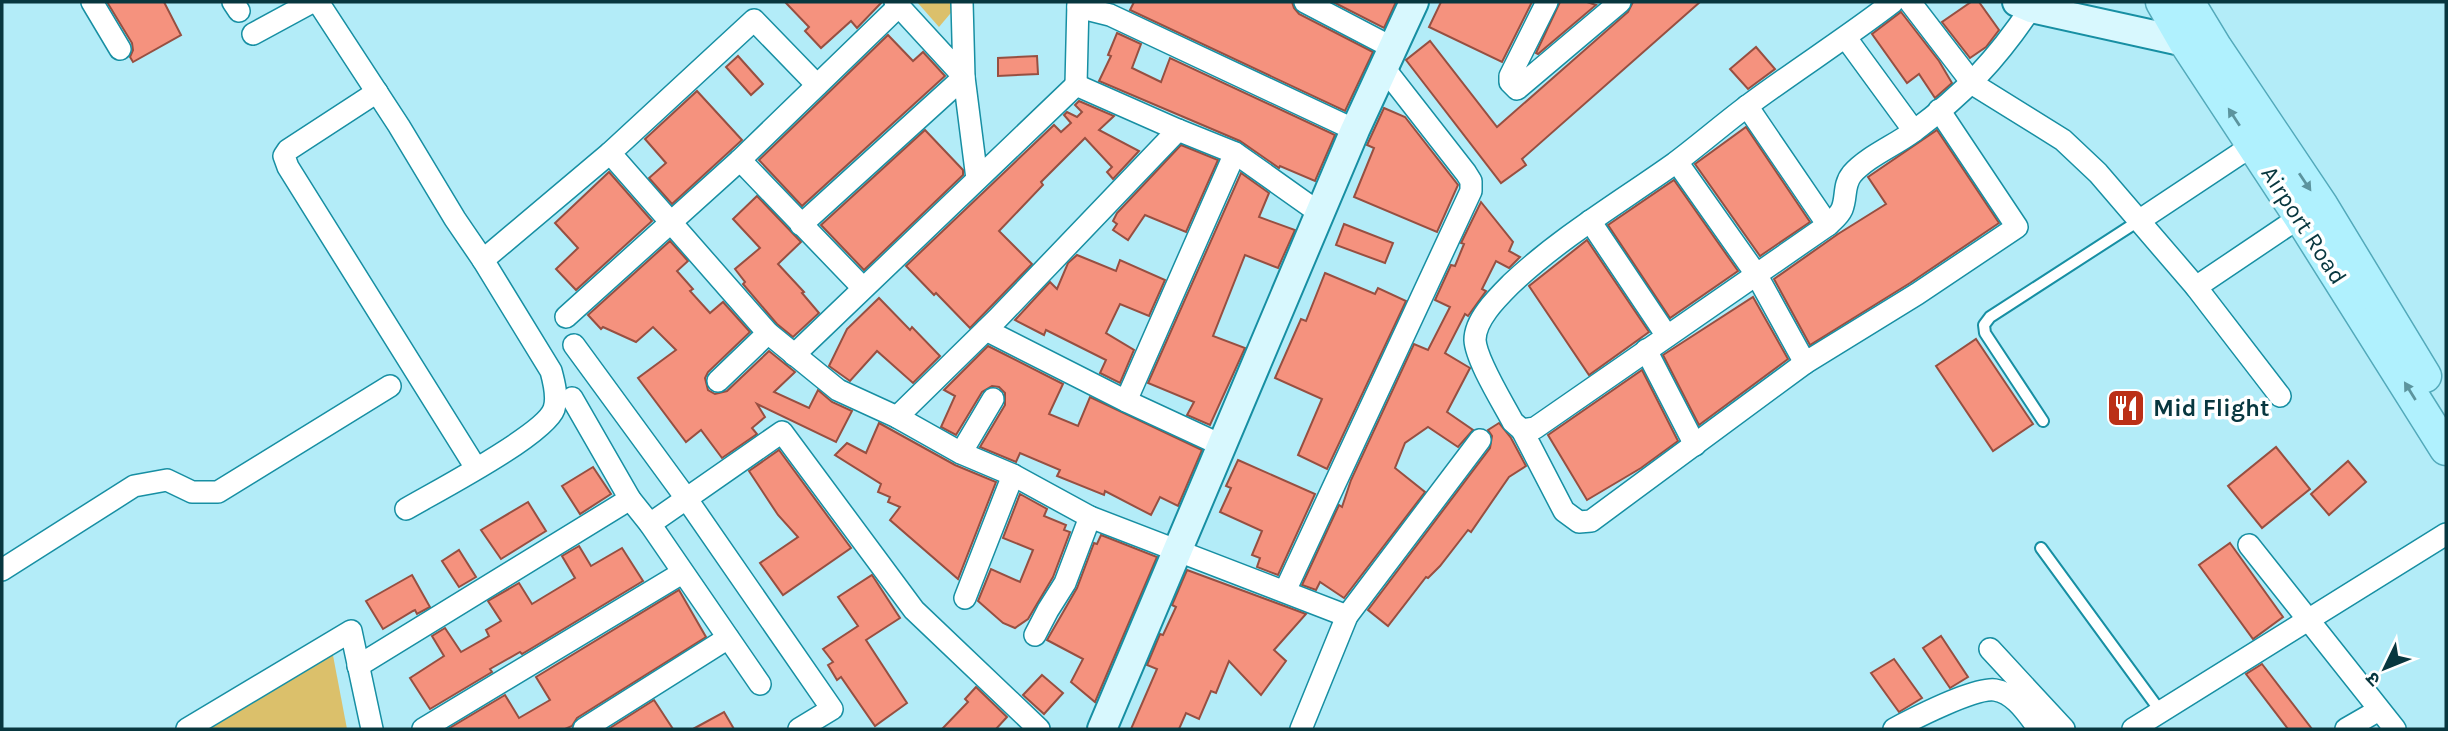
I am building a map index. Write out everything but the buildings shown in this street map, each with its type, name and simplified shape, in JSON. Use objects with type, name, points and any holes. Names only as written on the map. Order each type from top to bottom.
[{"type":"main road","name":"Airport Road","points":[[2162,2],[2446,449]]},
{"type":"main road","name":"Airport Road","points":[[2188,2],[2322,206],[2446,410]]},
{"type":"street","points":[[92,2],[120,50]]},
{"type":"street","points":[[253,34],[312,2]]},
{"type":"street","points":[[318,2],[455,219],[484,260],[551,371],[555,386],[554,409],[545,421],[513,447],[407,509]]},
{"type":"street","points":[[962,2],[964,77],[977,179]]},
{"type":"street","points":[[1285,591],[1471,191],[1471,181],[1389,58],[1305,2]]},
{"type":"street","points":[[1102,729],[1355,130],[1415,2]]},
{"type":"street","points":[[1547,2],[1510,76],[1510,82],[1517,89],[1620,2]]},
{"type":"street","points":[[1893,2],[1747,107],[1677,162],[1590,221],[1510,285],[1494,302],[1479,326],[1475,340],[1479,356],[1513,422],[1522,430],[1564,511],[1579,522],[1591,520],[1805,363],[1917,295],[2017,227],[1939,110]]},
{"type":"street","points":[[1910,2],[1973,84],[2063,140],[2098,173],[2196,287],[2280,396]]},
{"type":"street","points":[[566,317],[740,160],[897,4],[964,77]]},
{"type":"street","points":[[794,355],[1076,85],[1078,5],[1114,8],[1355,130]]},
{"type":"street","points":[[1522,430],[1535,428],[1828,226],[1843,207],[1846,184],[1852,175],[1862,164],[1914,131],[1973,84],[2010,39],[2024,5],[2216,48]]},
{"type":"street","points":[[484,260],[610,153],[754,20],[817,85]]},
{"type":"street","points":[[1846,38],[1914,131]]},
{"type":"street","points":[[801,225],[964,77]]},
{"type":"street","points":[[1076,85],[1235,153],[1321,214]]},
{"type":"street","points":[[377,92],[284,156],[288,167],[476,468]]},
{"type":"street","points":[[1747,107],[1828,226]]},
{"type":"street","points":[[897,417],[986,330],[1178,130]]},
{"type":"street","points":[[2140,220],[2253,145]]},
{"type":"street","points":[[610,153],[768,333],[838,390],[897,417],[961,453],[1013,475],[1090,517],[1177,548],[1347,616]]},
{"type":"street","points":[[1126,401],[1235,153]]},
{"type":"street","points":[[740,160],[863,289]]},
{"type":"street","points":[[1677,162],[1756,274],[1805,363]]},
{"type":"street","points":[[2196,287],[2300,217]]},
{"type":"street","points":[[1590,221],[1667,335]]},
{"type":"street","points":[[986,330],[1126,401],[1221,445]]},
{"type":"street","points":[[718,381],[768,333]]},
{"type":"street","points":[[574,345],[686,498],[832,709],[799,729]]},
{"type":"street","points":[[1646,350],[1695,445]]},
{"type":"street","points":[[2,570],[134,486],[167,481],[192,492],[218,492],[390,386]]},
{"type":"street","points":[[572,398],[630,499],[760,684]]},
{"type":"street","points":[[961,453],[993,399]]},
{"type":"street","points":[[650,524],[782,432],[914,610],[1039,729]]},
{"type":"street","points":[[1301,729],[1347,616],[1480,440]]},
{"type":"street","points":[[965,598],[1013,475]]},
{"type":"street","points":[[358,666],[630,499]]},
{"type":"street","points":[[1035,635],[1065,583],[1090,517]]},
{"type":"street","points":[[2133,729],[2446,534]]},
{"type":"street","points":[[2249,545],[2395,729]]},
{"type":"street","points":[[423,729],[682,573]]},
{"type":"street","points":[[197,727],[351,631],[372,729]]},
{"type":"street","points":[[584,729],[729,638]]},
{"type":"street","points":[[1990,649],[2064,729]]},
{"type":"street","points":[[1894,729],[1957,700],[1981,691],[1996,690],[2019,704],[2039,729]]},
{"type":"street","points":[[2346,729],[2379,710]]},
{"type":"lane","points":[[2043,421],[1985,333],[1984,325],[1990,317],[2140,220]]},
{"type":"lane","points":[[2041,548],[2161,712]]},
{"type":"shaded area","points":[[917,2],[955,2],[955,8],[939,27]]},
{"type":"shaded area","points":[[331,645],[347,729],[208,729],[204,723]]},
{"type":"place","name":"Mid Flight","points":[[2126,408]]}]
